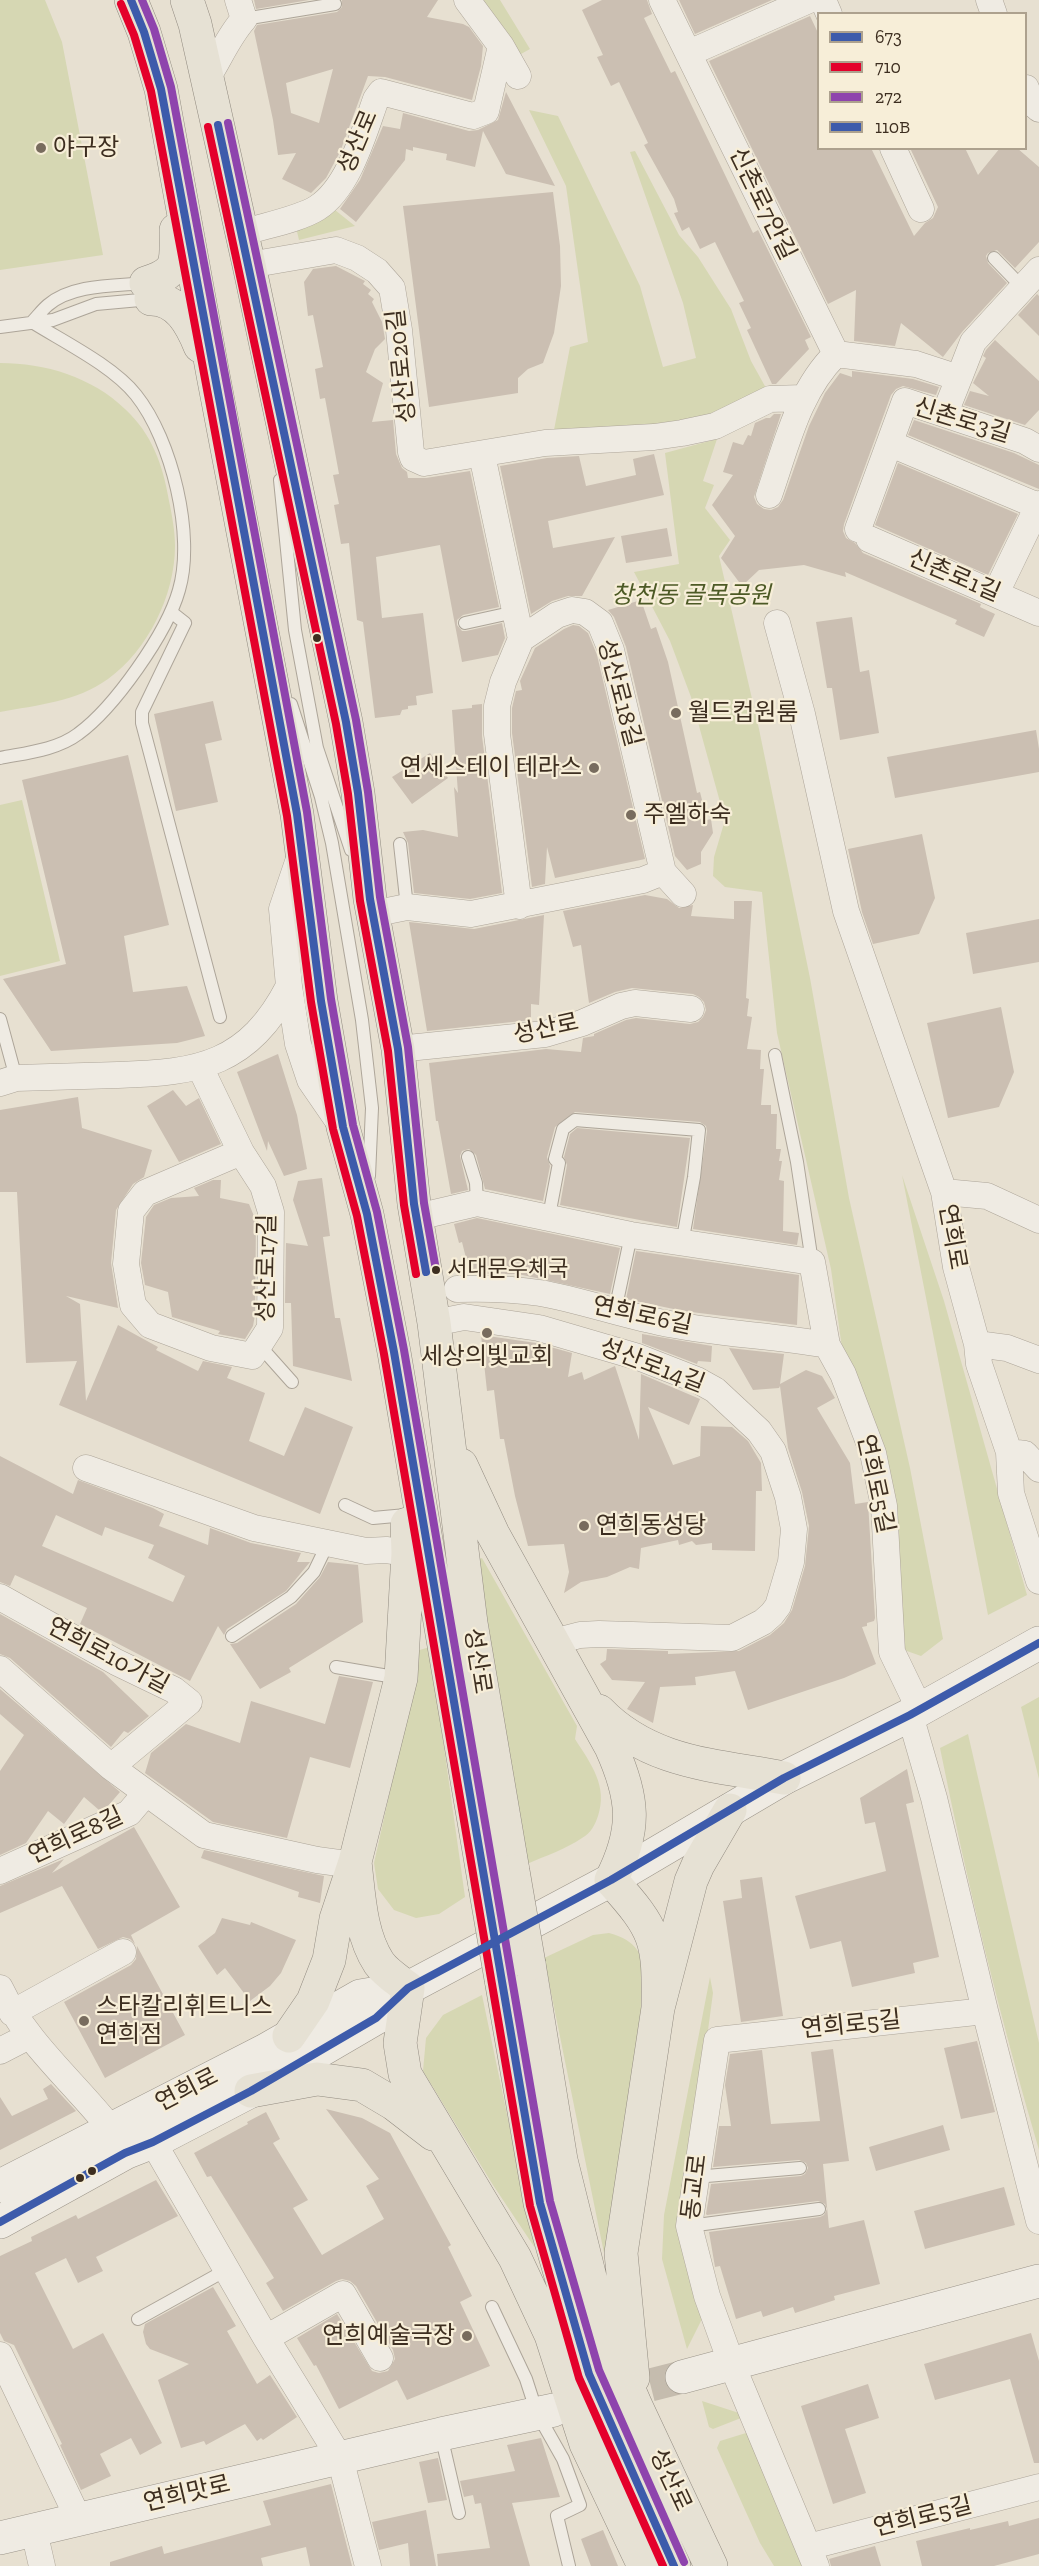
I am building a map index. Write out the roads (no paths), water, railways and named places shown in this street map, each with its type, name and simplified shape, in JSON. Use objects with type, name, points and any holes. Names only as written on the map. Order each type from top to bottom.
[{"type":"main road","name":"성산로","points":[[131,0],[144,32],[161,89],[297,814],[325,1026],[343,1127],[367,1214],[412,1459],[499,1879],[529,1964],[564,2171],[603,2330],[711,2566]]},
{"type":"main road","name":"성산로","points":[[187,0],[249,265],[346,722],[361,815],[371,907],[398,1049],[417,1217],[449,1439],[499,1879],[501,1978],[540,2203],[589,2374],[674,2566]]},
{"type":"main road","points":[[174,159],[176,260],[170,273],[148,291],[170,302],[187,319],[213,375]]},
{"type":"main road","points":[[449,1439],[493,1534],[611,1747],[625,1778],[629,1800],[629,1822],[624,1854],[611,1880],[640,1912],[650,1929],[657,1949],[659,1965],[658,2008]]},
{"type":"main road","points":[[289,2036],[313,2001],[326,1970],[336,1919],[355,1862],[401,1678],[408,1553],[406,1515],[412,1459]]},
{"type":"main road","name":"연희로","points":[[0,2222],[97,2168],[153,2142],[250,2091],[376,2018],[408,1988],[611,1880],[784,1778],[915,1713],[1039,1643]]},
{"type":"main road","points":[[579,1690],[626,1735],[646,1747],[700,1764],[784,1778]]},
{"type":"main road","points":[[636,2406],[621,2253],[658,2008],[691,1881],[730,1810]]},
{"type":"main road","points":[[355,1862],[364,1928],[371,1946],[380,1964],[408,1988],[399,2043],[405,2074],[515,2258],[551,2335],[586,2444],[644,2566]]},
{"type":"main road","name":"연희로","points":[[0,2186],[289,2036],[360,1996],[408,1988]]},
{"type":"main road","points":[[250,2091],[317,2079],[362,2085],[424,2126],[453,2152]]},
{"type":"main road","points":[[682,2377],[1039,2281]]},
{"type":"main road","name":"연희맛로","points":[[0,2538],[545,2411]]},
{"type":"street","points":[[467,0],[501,46],[518,76]]},
{"type":"street","name":"신촌로7안길","points":[[662,0],[836,354]]},
{"type":"street","points":[[689,53],[809,0]]},
{"type":"street","points":[[207,78],[222,55],[241,9]]},
{"type":"street","name":"성산로","points":[[242,233],[309,212],[325,201],[341,182],[352,163],[376,99],[381,92],[473,116],[482,114],[486,111],[501,46]]},
{"type":"street","points":[[1027,90],[1032,103],[1039,109]]},
{"type":"street","points":[[894,150],[921,209]]},
{"type":"street","name":"성산로20길","points":[[249,265],[336,250],[357,258],[377,271],[392,288],[397,309],[411,452],[413,458],[424,464],[545,443],[654,437],[715,426],[770,399],[803,398]]},
{"type":"street","points":[[945,413],[973,342],[1031,279]]},
{"type":"street","points":[[769,495],[803,398],[824,366],[836,354],[916,364],[959,378]]},
{"type":"street","name":"신촌로3길","points":[[863,534],[905,401],[1034,440]]},
{"type":"street","name":"신촌로3길","points":[[891,444],[1039,505],[996,593]]},
{"type":"street","points":[[482,455],[521,639],[503,682],[497,706],[500,766],[519,906]]},
{"type":"street","name":"신촌로1길","points":[[863,534],[1039,613]]},
{"type":"street","name":"성산로18길","points":[[521,639],[557,615],[572,610],[585,612],[600,623],[611,650],[663,872],[683,894]]},
{"type":"street","points":[[777,623],[802,714],[846,911],[944,1192]]},
{"type":"street","points":[[301,853],[282,909],[289,986],[298,1044],[310,1080],[343,1127]]},
{"type":"street","points":[[371,907],[407,907],[471,914],[643,880],[663,872]]},
{"type":"street","points":[[8,1080],[165,1074],[200,1067],[228,1055],[263,1027],[277,1009],[289,986]]},
{"type":"street","name":"성산로","points":[[398,1049],[545,1034],[635,1003],[691,1009]]},
{"type":"street","name":"성산로17길","points":[[200,1067],[241,1152],[263,1186],[271,1212],[270,1328],[252,1356],[211,1348],[150,1325],[133,1305],[126,1264],[131,1211],[145,1192],[241,1152]]},
{"type":"street","name":"연희로","points":[[1039,1220],[987,1196],[944,1192],[956,1267],[977,1344],[979,1364],[1009,1452],[1011,1493],[1039,1581]]},
{"type":"street","points":[[417,1217],[477,1203],[682,1244],[812,1262]]},
{"type":"street","name":"연희로5길","points":[[812,1262],[827,1345],[843,1374],[873,1453],[884,1506],[892,1652],[915,1713],[985,2011],[1039,2221]]},
{"type":"street","name":"연희로6길","points":[[458,1289],[498,1288],[540,1293],[690,1327],[783,1337],[827,1345]]},
{"type":"street","name":"성산로14길","points":[[434,1323],[464,1317],[539,1328],[638,1357],[697,1380],[715,1390],[759,1431],[773,1451],[788,1497],[793,1537],[791,1562],[778,1606],[763,1622],[732,1638],[599,1634],[580,1635],[553,1642]]},
{"type":"street","points":[[977,1344],[1007,1348],[1039,1360]]},
{"type":"street","points":[[1009,1452],[1025,1454],[1039,1469]]},
{"type":"street","points":[[86,1468],[254,1528],[366,1551],[386,1550],[408,1553]]},
{"type":"street","name":"연희로10가길","points":[[0,1598],[116,1662],[174,1690],[189,1702],[111,1767]]},
{"type":"street","points":[[0,1670],[111,1767],[204,1835],[317,1860],[339,1863],[355,1862]]},
{"type":"street","name":"연희로8길","points":[[0,1871],[129,1813],[146,1793]]},
{"type":"street","points":[[12,2013],[123,1952]]},
{"type":"street","points":[[0,1988],[12,2013],[29,2036],[111,2129]]},
{"type":"street","name":"연희로5길","points":[[717,2040],[985,2011]]},
{"type":"street","points":[[0,2051],[29,2036]]},
{"type":"street","name":"동교로","points":[[717,2040],[689,2226],[707,2296],[732,2365]]},
{"type":"street","name":"연희로","points":[[153,2142],[266,2338],[340,2458]]},
{"type":"street","points":[[266,2338],[337,2285],[380,2358]]},
{"type":"street","points":[[0,2355],[79,2520]]},
{"type":"street","name":"연희로5길","points":[[732,2365],[812,2556],[1039,2487]]},
{"type":"street","points":[[340,2458],[368,2566]]},
{"type":"street","points":[[34,2531],[42,2566]]},
{"type":"lane","points":[[241,9],[335,4]]},
{"type":"lane","points":[[994,258],[1031,279]]},
{"type":"lane","points":[[32,322],[50,304],[62,297],[87,289],[148,291]]},
{"type":"lane","points":[[0,327],[53,320],[96,304],[148,291]]},
{"type":"lane","points":[[0,758],[35,751],[66,741],[78,734],[112,701],[153,644],[171,612],[179,591],[186,552],[176,493],[158,432],[136,394],[88,355],[32,322]]},
{"type":"lane","points":[[171,612],[185,623],[141,712],[142,723],[220,1017]]},
{"type":"lane","points":[[465,623],[514,612]]},
{"type":"lane","points":[[267,658],[286,687],[321,797],[332,843],[362,1020],[372,1108],[367,1214]]},
{"type":"lane","points":[[400,844],[407,907]]},
{"type":"lane","points":[[0,1019],[8,1080]]},
{"type":"lane","points":[[775,1055],[797,1162],[812,1262]]},
{"type":"lane","points":[[549,1216],[559,1163],[555,1159],[563,1129],[575,1120],[699,1130],[694,1177],[682,1244]]},
{"type":"lane","points":[[468,1157],[476,1183],[477,1203]]},
{"type":"lane","points":[[615,1311],[631,1235]]},
{"type":"lane","points":[[259,1345],[292,1382]]},
{"type":"lane","points":[[345,1504],[373,1518],[406,1515]]},
{"type":"lane","points":[[232,1636],[291,1597],[314,1572],[328,1543]]},
{"type":"lane","points":[[336,1667],[401,1678]]},
{"type":"lane","points":[[695,2176],[800,2168]]},
{"type":"lane","points":[[689,2226],[819,2209]]},
{"type":"lane","points":[[138,2319],[228,2269]]},
{"type":"lane","points":[[492,2307],[526,2379],[545,2411],[580,2505],[557,2516],[569,2566]]},
{"type":"lane","points":[[441,2434],[459,2513]]},
{"type":"tunnel","points":[[603,2397],[682,2377]]},
{"type":"place","name":"야구장","points":[[41,148]]},
{"type":"place","name":"월드컵원룸","points":[[676,713]]},
{"type":"place","name":"연세스테이 테라스","points":[[594,768]]},
{"type":"place","name":"주엘하숙","points":[[631,815]]},
{"type":"place","name":"서대문우체국","points":[[436,1270]]},
{"type":"place","name":"세상의빛교회","points":[[487,1333]]},
{"type":"place","name":"연희동성당","points":[[584,1526]]},
{"type":"place","name":"스타칼리휘트니스 연희점","points":[[84,2021]]},
{"type":"place","name":"연희예술극장","points":[[467,2336]]},
{"type":"park label","name":"창천동 골목공원","points":[[691,596]]}]
